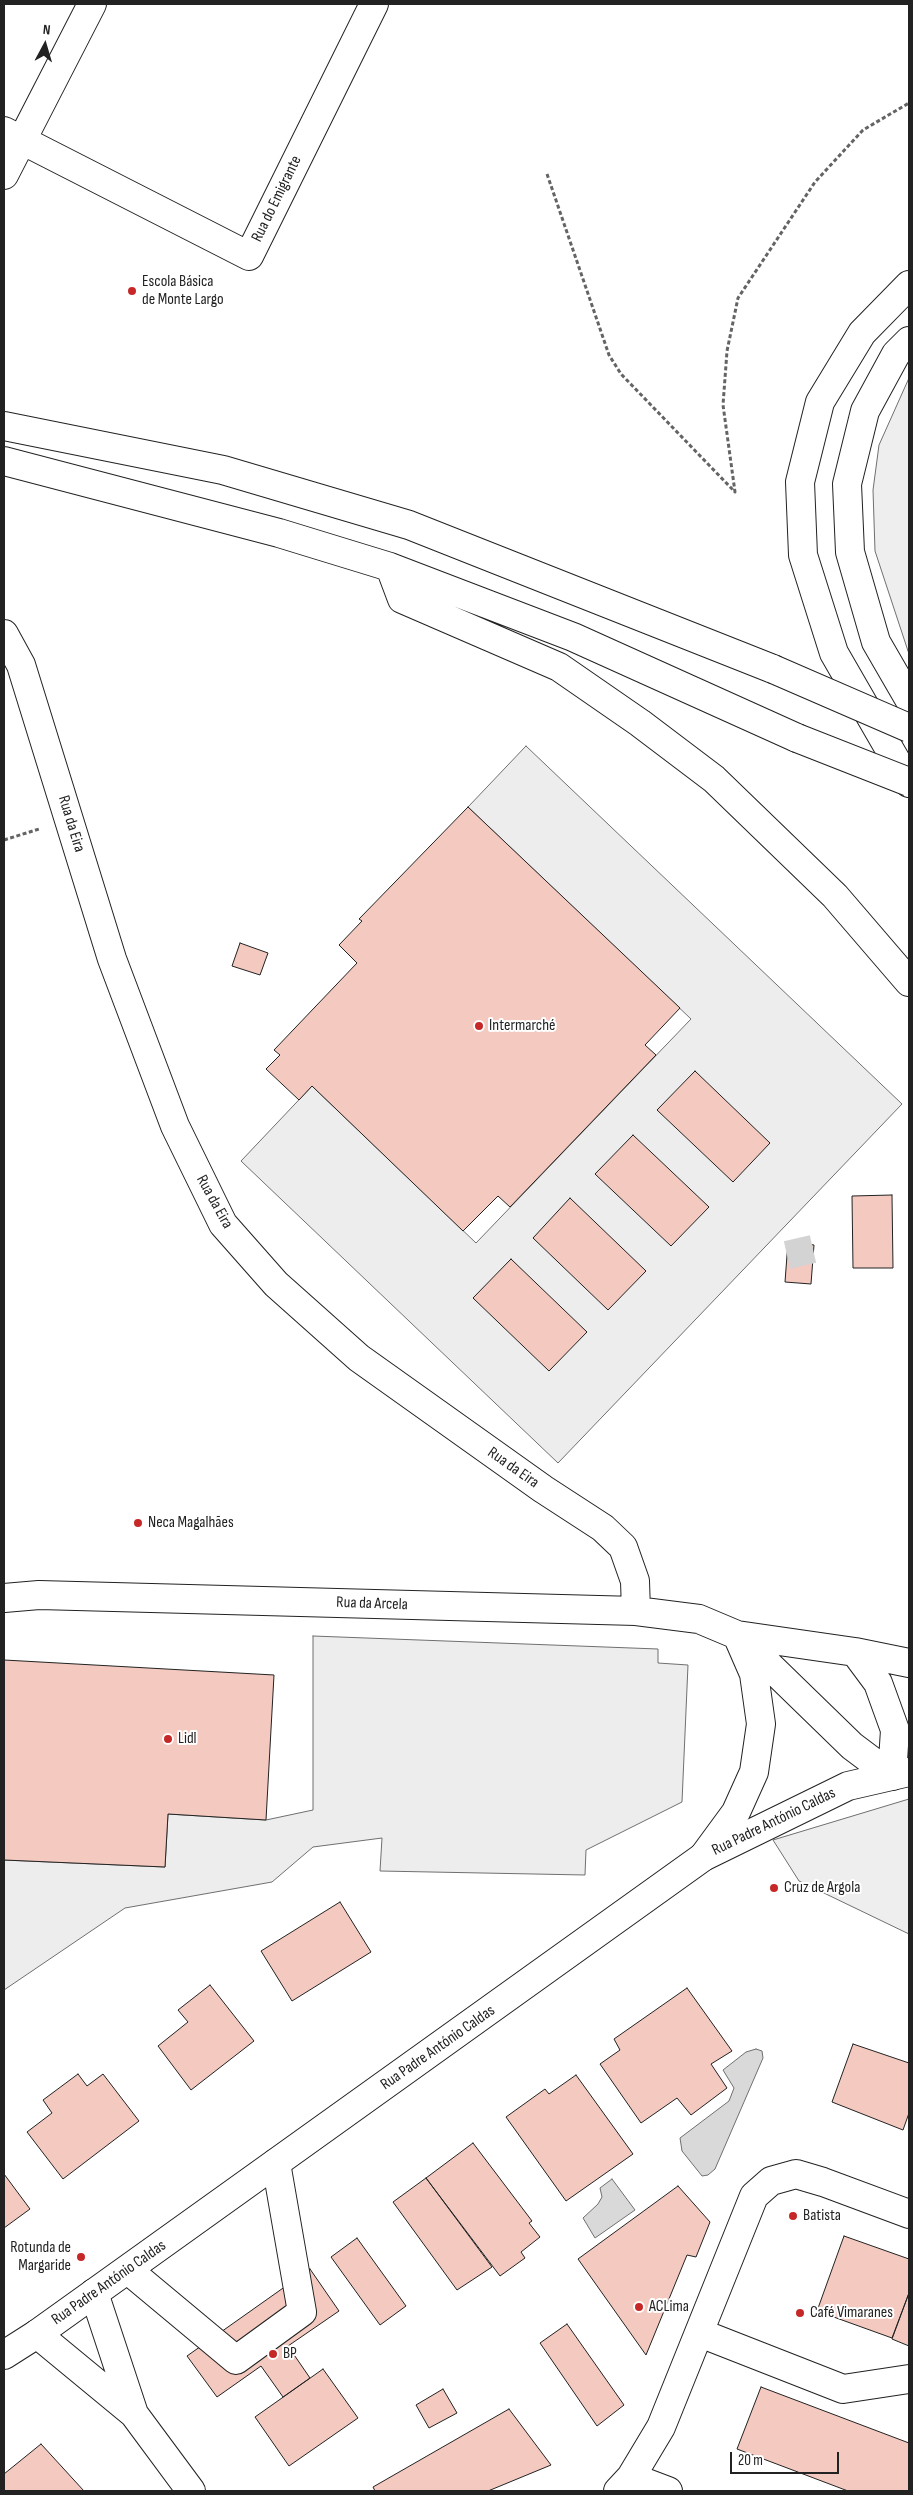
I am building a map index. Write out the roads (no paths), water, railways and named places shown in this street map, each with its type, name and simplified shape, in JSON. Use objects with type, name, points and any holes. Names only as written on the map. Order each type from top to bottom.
[{"type":"main road","points":[[4,175],[12,136],[92,4]]},
{"type":"main road","name":"Rua do Emigrante","points":[[12,136],[250,256],[374,4]]},
{"type":"main road","points":[[909,285],[862,333],[820,402],[800,482],[803,555],[834,653],[909,782]]},
{"type":"main road","points":[[909,341],[896,354],[865,411],[847,484],[852,561],[876,642],[909,699]]},
{"type":"main road","points":[[4,426],[223,470],[409,525],[773,669],[909,728]]},
{"type":"main road","points":[[4,461],[279,533],[390,567],[573,637],[797,738],[909,782]]},
{"type":"main road","points":[[390,567],[402,598],[559,668],[640,723],[714,779],[835,896],[909,982]]},
{"type":"main road","name":"Rua da Eira","points":[[4,634],[21,664],[112,959],[175,1126],[223,1224],[276,1284],[359,1358],[543,1489],[603,1528],[623,1547],[635,1580],[636,1611]]},
{"type":"main road","name":"Rua da Arcela","points":[[4,1598],[49,1596],[636,1611],[699,1619],[737,1634]]},
{"type":"main road","points":[[737,1634],[855,1652],[909,1663]]},
{"type":"main road","points":[[737,1634],[852,1746],[900,1774]]},
{"type":"main road","points":[[703,1857],[736,1812],[754,1772],[761,1724],[754,1674],[737,1634]]},
{"type":"main road","points":[[855,1652],[878,1684],[896,1730],[900,1774]]},
{"type":"main road","name":"Rua Padre António Caldas","points":[[4,2356],[128,2270],[703,1857],[848,1786],[900,1774]]},
{"type":"main road","points":[[128,2270],[236,2360],[302,2312],[276,2163]]},
{"type":"main road","points":[[668,2491],[624,2484],[661,2427],[754,2196],[771,2181],[796,2174],[909,2214]]},
{"type":"main road","points":[[94,2293],[134,2414]]},
{"type":"main road","points":[[700,2333],[843,2389],[909,2379]]},
{"type":"main road","points":[[38,2334],[134,2414],[192,2491]]},
{"type":"tunnel","points":[[787,1255],[813,1249]]},
{"type":"place","name":"Escola Básica de Monte Largo","points":[[132,291]]},
{"type":"place","name":"Intermarché","points":[[479,1026]]},
{"type":"place","name":"Neca Magalhães","points":[[138,1523]]},
{"type":"place","name":"Lidl","points":[[168,1739]]},
{"type":"place","name":"Cruz de Argola","points":[[774,1888]]},
{"type":"place","name":"Batista","points":[[793,2216]]},
{"type":"place","name":"Rotunda de Margaride","points":[[81,2257]]},
{"type":"place","name":"ACLima","points":[[639,2307]]},
{"type":"place","name":"Café Vimaranes","points":[[800,2313]]},
{"type":"place","name":"BP","points":[[273,2354]]}]
